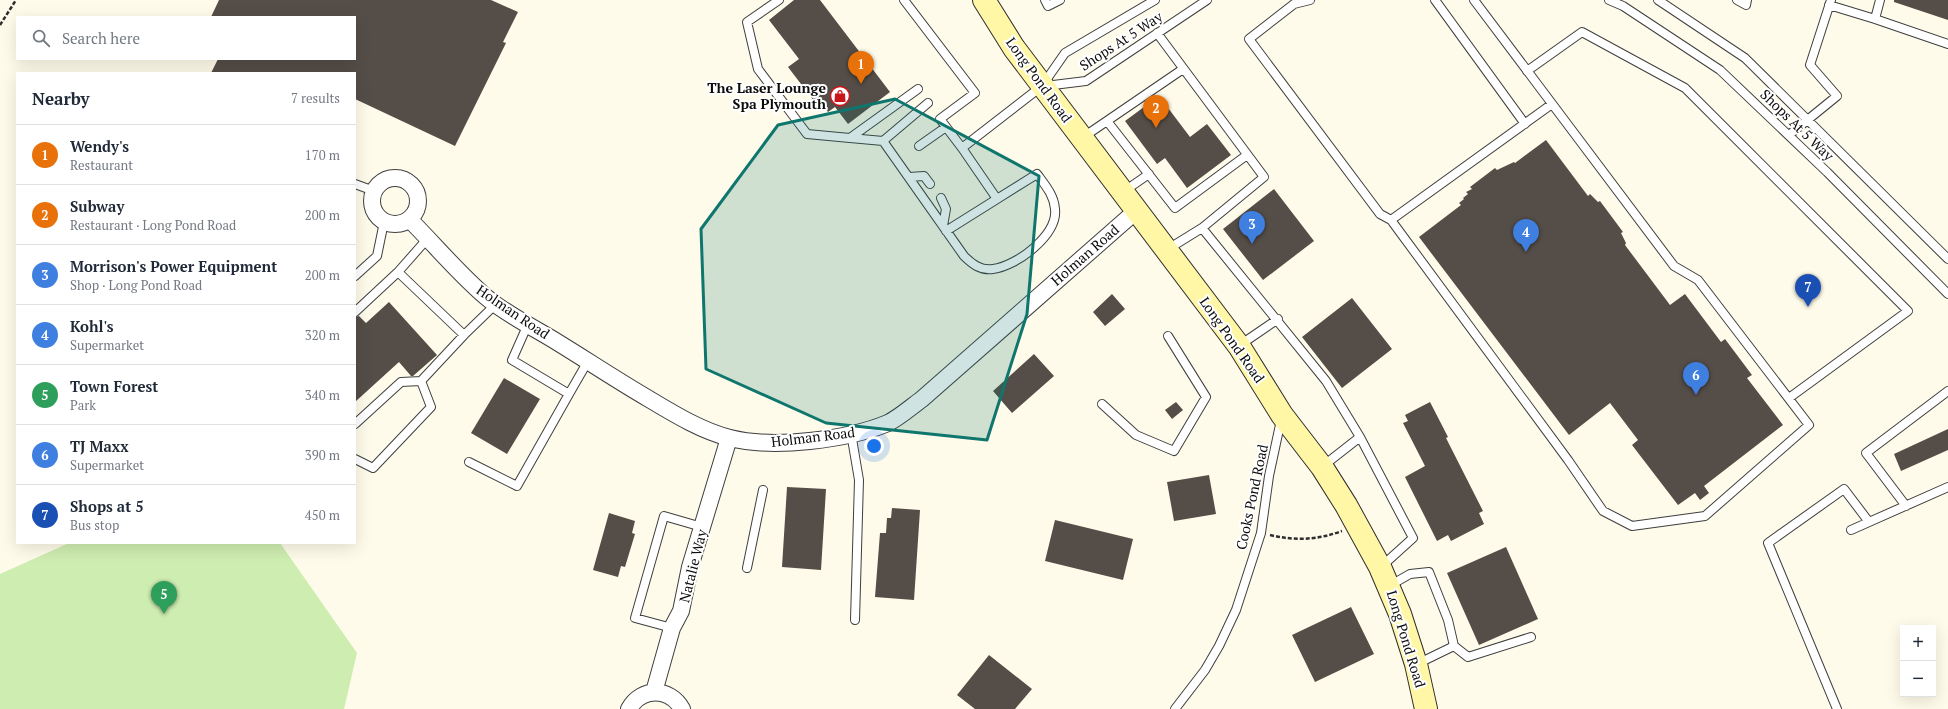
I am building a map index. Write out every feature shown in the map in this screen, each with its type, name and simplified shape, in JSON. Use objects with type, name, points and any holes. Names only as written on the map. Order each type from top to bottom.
[{"type":"street","name":"Long Pond Road","points":[[984,0],[1014,48],[1239,346],[1282,415],[1322,467],[1385,577],[1400,614],[1416,664],[1426,709]]},
{"type":"street","points":[[389,179],[401,179],[411,184],[417,194],[417,207],[410,219],[397,224],[384,222],[374,211],[372,201],[374,191],[380,184],[389,179]]},
{"type":"street","name":"Holman Road","points":[[410,219],[464,277],[496,304],[672,413],[710,431],[729,438],[757,442],[783,443],[851,433],[889,422],[922,399],[1136,210]]},
{"type":"street","name":"Natalie Way","points":[[654,692],[672,628],[681,611],[690,567],[729,438]]},
{"type":"street","points":[[629,709],[637,698],[654,692],[661,692],[673,698],[682,709]]},
{"type":"lane","points":[[779,0],[746,22],[758,69],[807,134],[883,141],[928,103]]},
{"type":"lane","points":[[904,0],[975,93],[940,119],[997,199]]},
{"type":"lane","points":[[1045,0],[1048,6],[1060,0]]},
{"type":"lane","name":"Shops At 5 Way","points":[[1042,86],[1065,53],[1155,0]]},
{"type":"lane","name":"Shops At 5 Way","points":[[1042,86],[1086,81],[1207,0]]},
{"type":"lane","points":[[1310,0],[1294,4],[1249,39],[1380,214],[1391,220],[1568,460],[1603,511],[1632,526],[1705,516],[1809,425],[1698,280],[1674,266],[1477,2]]},
{"type":"lane","points":[[1435,0],[1525,124]]},
{"type":"lane","name":"Shops At 5 Way","points":[[1609,0],[1623,6],[1720,70],[1789,135],[1948,294]]},
{"type":"lane","name":"Shops At 5 Way","points":[[1658,0],[1745,58],[1948,259]]},
{"type":"lane","points":[[1737,0],[1746,5],[1747,0]]},
{"type":"lane","points":[[1875,19],[1880,0]]},
{"type":"lane","points":[[1789,135],[1837,96],[1810,65],[1830,3],[1948,44]]},
{"type":"lane","points":[[1527,71],[1582,32],[1685,88],[1908,311],[1788,398]]},
{"type":"lane","points":[[1157,33],[1264,177],[1202,228],[1166,250]]},
{"type":"lane","points":[[1082,138],[1183,69]]},
{"type":"lane","points":[[962,148],[1042,86]]},
{"type":"lane","points":[[850,138],[918,89]]},
{"type":"lane","points":[[1391,220],[1552,104]]},
{"type":"lane","points":[[1107,121],[1175,208],[1247,155]]},
{"type":"lane","points":[[919,146],[946,127]]},
{"type":"lane","points":[[883,141],[944,229],[972,265],[992,270],[1007,266],[1043,239],[1054,225],[1055,209],[1050,190],[1037,174],[944,229]]},
{"type":"lane","points":[[1122,192],[1149,174]]},
{"type":"lane","points":[[909,177],[924,176],[930,184]]},
{"type":"lane","points":[[356,184],[374,191]]},
{"type":"lane","points":[[940,198],[946,209],[944,229]]},
{"type":"lane","points":[[356,275],[377,256],[384,222]]},
{"type":"lane","points":[[1202,228],[1326,381],[1360,437],[1413,538],[1385,577]]},
{"type":"lane","points":[[356,311],[398,272],[428,238]]},
{"type":"lane","points":[[398,272],[464,335]]},
{"type":"lane","points":[[356,423],[401,382],[421,381],[464,335],[496,304]]},
{"type":"lane","points":[[1239,346],[1278,320]]},
{"type":"lane","points":[[528,324],[512,360],[569,394]]},
{"type":"lane","points":[[1102,404],[1136,435],[1174,451],[1206,397],[1168,336]]},
{"type":"lane","points":[[469,462],[517,486],[588,361]]},
{"type":"lane","points":[[356,459],[373,468],[431,407],[421,381]]},
{"type":"lane","points":[[1906,506],[1866,453],[1948,391]]},
{"type":"lane","name":"Cooks Pond Road","points":[[1175,709],[1205,670],[1219,646],[1236,610],[1261,533],[1269,476],[1282,415]]},
{"type":"lane","points":[[851,433],[859,480],[855,620]]},
{"type":"lane","points":[[1322,467],[1360,437]]},
{"type":"lane","points":[[1851,530],[1948,487]]},
{"type":"lane","points":[[1837,709],[1768,543],[1844,489],[1869,522]]},
{"type":"lane","points":[[747,568],[763,490]]},
{"type":"lane","points":[[672,628],[634,618],[664,516],[702,527]]},
{"type":"lane","points":[[1385,577],[1429,572],[1448,620],[1454,646],[1468,657],[1531,637]]},
{"type":"lane","points":[[1416,664],[1454,646]]},
{"type":"path","points":[[0,26],[16,0]]},
{"type":"path","points":[[1261,533],[1288,539],[1315,539],[1340,532],[1356,524]]},
{"type":"highlighted area","points":[[895,99],[1039,176],[1027,314],[987,440],[826,423],[706,369],[701,229],[778,125]]},
{"type":"green space","points":[[67,544],[281,544],[357,653],[344,709],[0,709],[0,574]]},
{"type":"building","points":[[219,0],[491,0],[518,12],[503,42],[506,43],[455,146],[356,99],[356,72],[212,72],[218,60],[356,60],[356,16],[211,16]]},
{"type":"building","points":[[794,0],[820,0],[890,92],[848,124],[835,107],[828,112],[821,103],[817,105],[788,67],[799,59],[769,20]]},
{"type":"building","points":[[1894,0],[1948,0],[1948,20],[1894,2]]},
{"type":"building","points":[[1159,96],[1190,137],[1207,124],[1231,155],[1187,188],[1165,158],[1157,164],[1125,121]]},
{"type":"building","points":[[1546,140],[1588,196],[1590,194],[1598,202],[1600,201],[1623,232],[1621,233],[1626,243],[1625,245],[1670,305],[1685,294],[1721,342],[1725,339],[1752,375],[1747,378],[1783,425],[1704,486],[1709,493],[1700,500],[1695,493],[1678,505],[1632,445],[1638,440],[1610,403],[1569,435],[1419,237],[1461,205],[1459,203],[1468,194],[1466,192],[1472,189],[1470,187],[1495,168],[1497,170],[1514,162],[1515,163]]},
{"type":"building","points":[[1274,189],[1314,241],[1263,280],[1223,229]]},
{"type":"building","points":[[1112,294],[1125,309],[1105,326],[1093,312]]},
{"type":"building","points":[[1352,298],[1392,349],[1342,388],[1302,337]]},
{"type":"building","points":[[389,302],[437,355],[413,376],[411,376],[399,362],[356,401],[356,317],[359,316],[366,323]]},
{"type":"building","points":[[1034,354],[1054,376],[1012,413],[993,391]]},
{"type":"building","points":[[504,378],[540,399],[507,454],[471,433]]},
{"type":"building","points":[[1176,402],[1183,410],[1172,419],[1165,410]]},
{"type":"building","points":[[1430,402],[1448,437],[1446,438],[1483,511],[1479,513],[1484,524],[1451,541],[1448,535],[1437,541],[1405,477],[1425,466],[1403,423],[1408,421],[1405,415]]},
{"type":"building","points":[[1948,429],[1948,450],[1901,471],[1894,454]]},
{"type":"building","points":[[1209,475],[1216,514],[1174,521],[1167,482]]},
{"type":"building","points":[[787,487],[826,489],[821,570],[782,567]]},
{"type":"building","points":[[892,508],[920,510],[914,600],[875,597],[880,533],[886,533],[887,518],[891,518]]},
{"type":"building","points":[[609,513],[635,521],[632,533],[635,534],[625,567],[621,566],[618,577],[593,570]]},
{"type":"building","points":[[1055,520],[1133,539],[1123,580],[1045,561]]},
{"type":"building","points":[[1506,547],[1538,619],[1479,645],[1447,573]]},
{"type":"building","points":[[1351,607],[1374,654],[1315,682],[1292,635]]},
{"type":"building","points":[[989,655],[1032,689],[1015,709],[975,709],[957,695]]},
{"type":"place","name":"Wendy's","points":[[861,84]]},
{"type":"place","name":"The Laser Lounge Spa Plymouth","points":[[840,96]]},
{"type":"place","name":"Subway","points":[[1156,128]]},
{"type":"place","name":"Morrison's Power Equipment","points":[[1252,244]]},
{"type":"place","name":"Kohl's","points":[[1526,252]]},
{"type":"place","name":"Shops at 5","points":[[1808,307]]},
{"type":"place","name":"TJ Maxx","points":[[1696,395]]},
{"type":"place","name":"Town Forest","points":[[164,614]]}]
